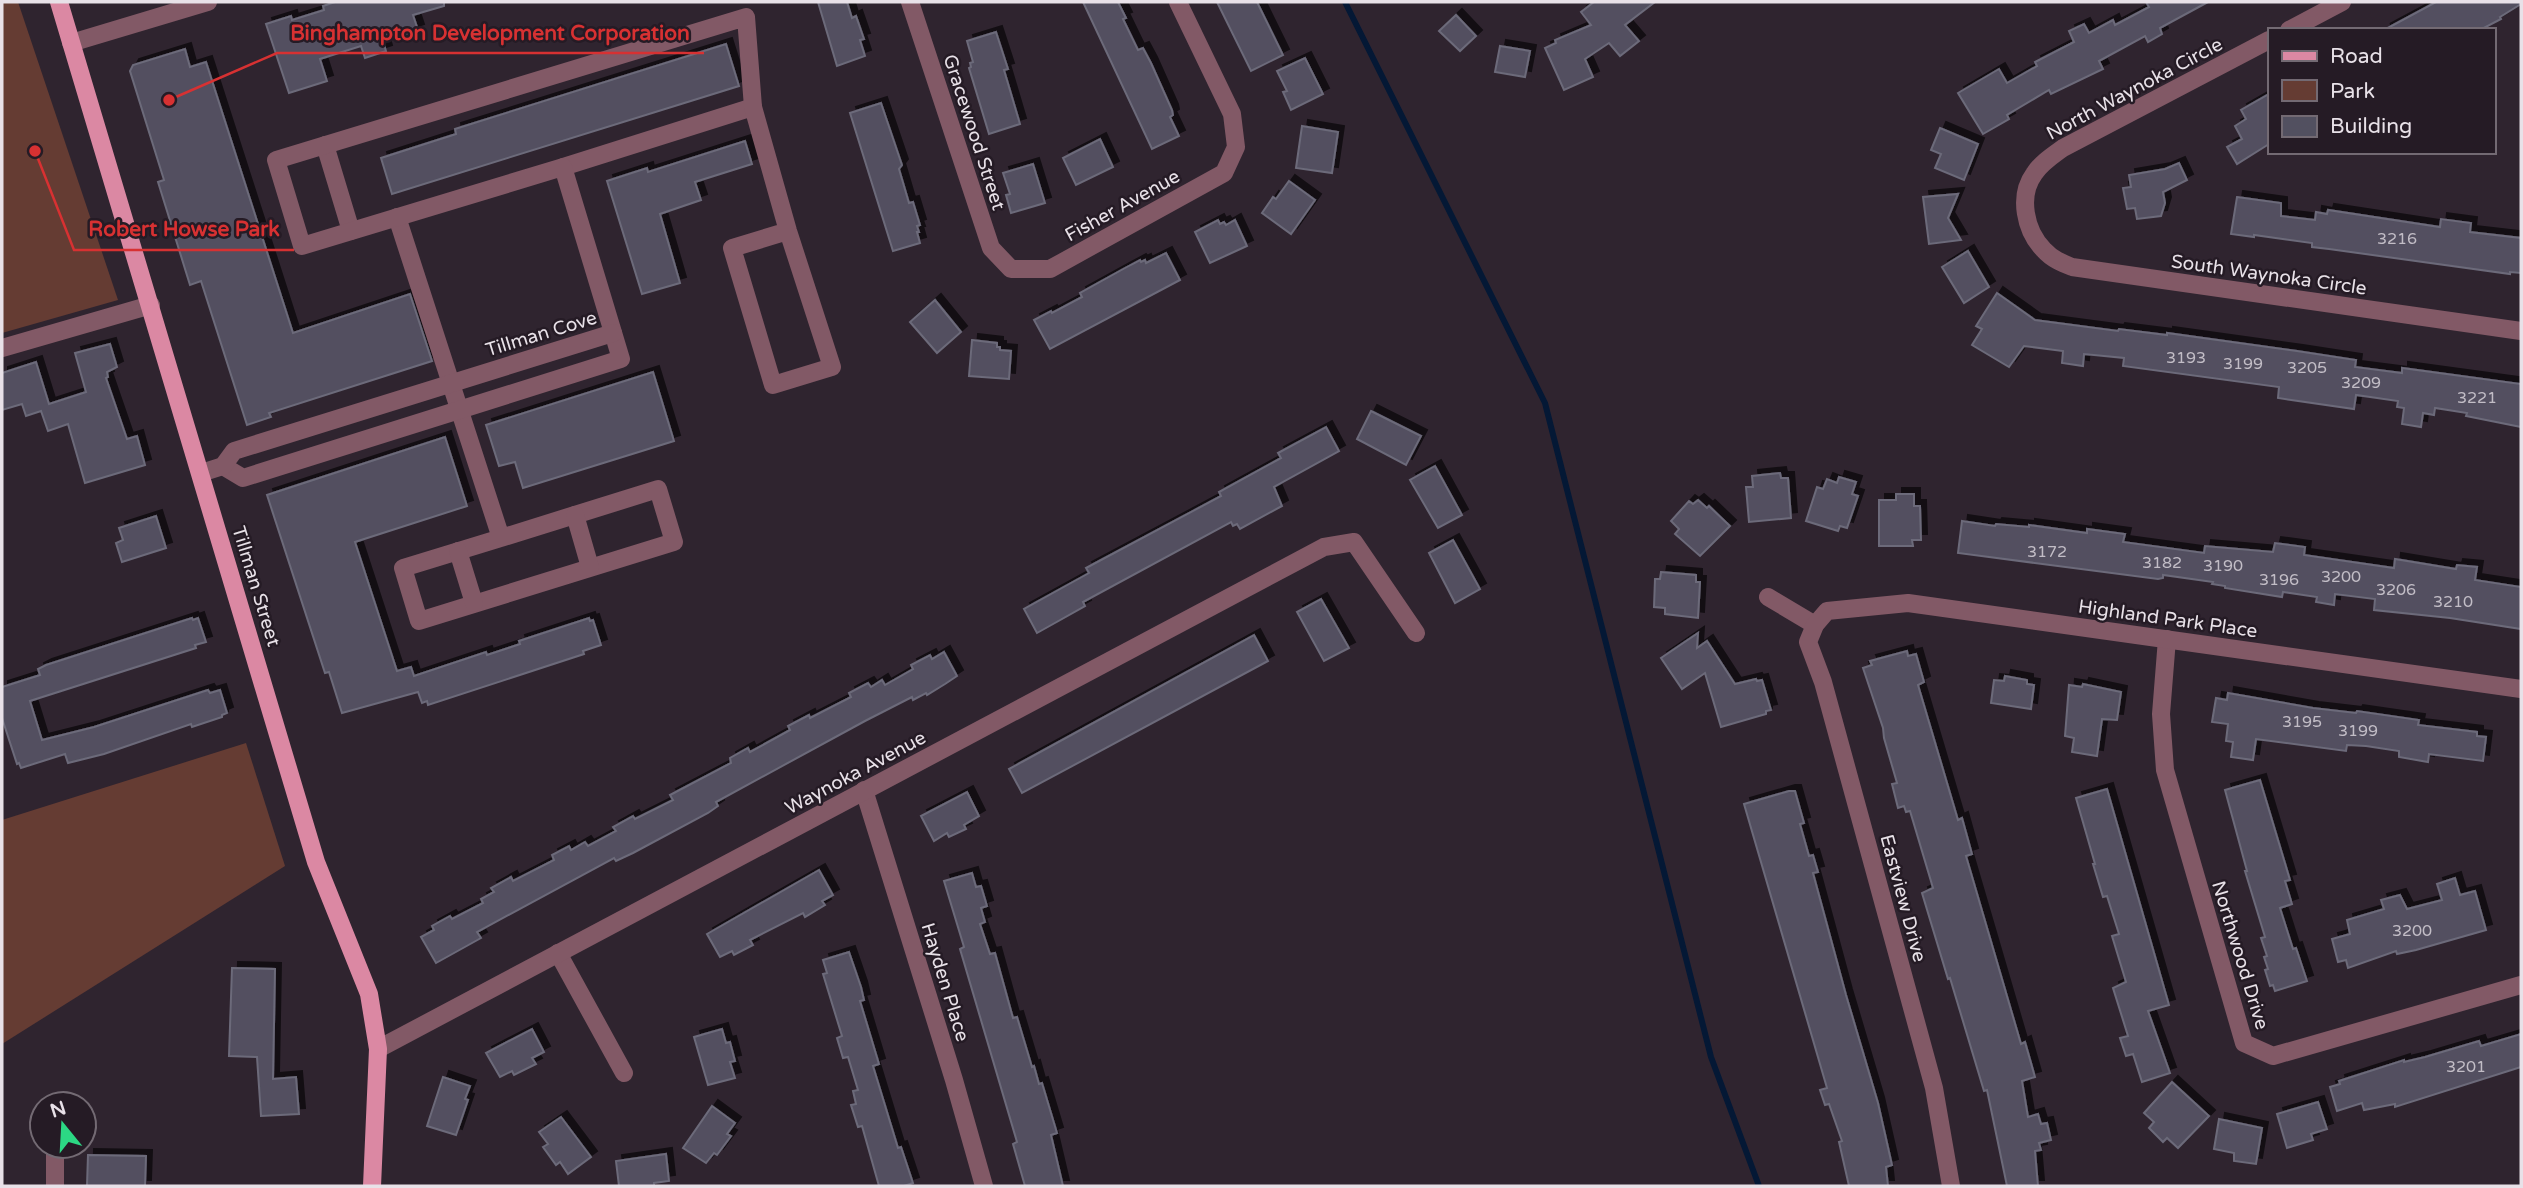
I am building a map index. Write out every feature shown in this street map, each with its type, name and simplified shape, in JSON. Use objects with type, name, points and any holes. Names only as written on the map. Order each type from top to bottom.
[{"type":"main road","name":"Tillman Street","points":[[59,2],[316,862],[369,994],[378,1049],[372,1186]]},
{"type":"street","points":[[71,43],[208,2]]},
{"type":"street","name":"Gracewood Street","points":[[910,2],[991,248],[1011,269]]},
{"type":"street","name":"Fisher Avenue","points":[[1011,269],[1050,269],[1224,173],[1236,147],[1232,114],[1178,2]]},
{"type":"street","points":[[2292,28],[2342,2]]},
{"type":"street","points":[[753,107],[302,246],[276,160],[744,10],[753,107],[788,231],[832,367],[774,385],[732,248],[788,231]]},
{"type":"street","name":"North Waynoka Circle","points":[[2029,226],[2025,204],[2028,185],[2032,175],[2052,156],[2268,41]]},
{"type":"street","points":[[325,145],[352,231]]},
{"type":"street","points":[[563,167],[613,333]]},
{"type":"street","points":[[397,217],[501,537]]},
{"type":"street","name":"South Waynoka Circle","points":[[2029,226],[2044,251],[2072,267],[2521,331]]},
{"type":"street","points":[[2,348],[151,305]]},
{"type":"street","name":"Tillman Cove","points":[[201,473],[223,466],[234,451],[613,333],[621,359],[243,478],[223,466]]},
{"type":"street","points":[[383,404],[391,432]]},
{"type":"street","points":[[658,489],[674,542],[419,621],[402,568],[575,515],[658,489]]},
{"type":"street","points":[[575,515],[590,567]]},
{"type":"street","name":"Waynoka Avenue","points":[[378,1049],[1324,547],[1354,542],[1416,633]]},
{"type":"street","points":[[458,551],[474,603]]},
{"type":"street","points":[[1768,597],[1815,625]]},
{"type":"street","name":"Highland Park Place","points":[[1815,625],[1827,611],[1908,603],[2521,689]]},
{"type":"street","name":"Eastview Drive","points":[[1815,625],[1808,642],[1823,682],[1934,1088],[1951,1186]]},
{"type":"street","name":"Northwood Drive","points":[[2167,639],[2161,714],[2165,770],[2244,1043],[2273,1055],[2521,985]]},
{"type":"street","name":"Hayden Place","points":[[864,790],[984,1186]]},
{"type":"street","points":[[558,953],[624,1073]]},
{"type":"street","points":[[55,1160],[55,1186]]},
{"type":"green space","points":[[2,2],[18,2],[118,300],[2,333]]},
{"type":"green space","points":[[246,743],[285,866],[2,1044],[2,820]]},
{"type":"building","points":[[335,2],[444,2],[444,6],[413,15],[418,30],[383,41],[386,51],[365,58],[361,46],[320,59],[327,81],[289,93],[266,24],[291,16],[292,20],[324,10],[323,6]]},
{"type":"building","points":[[818,2],[847,2],[852,18],[856,16],[864,39],[860,40],[865,56],[837,66]]},
{"type":"building","points":[[1083,2],[1118,2],[1138,50],[1143,48],[1151,63],[1172,110],[1173,115],[1170,117],[1179,136],[1152,149]]},
{"type":"building","points":[[1217,2],[1257,2],[1283,55],[1251,71]]},
{"type":"building","points":[[1594,2],[1655,2],[1625,25],[1639,41],[1620,56],[1609,43],[1585,59],[1593,77],[1564,90],[1545,48],[1556,43],[1555,40],[1591,25],[1581,12]]},
{"type":"building","points":[[2146,2],[2208,2],[2160,28],[2162,34],[2148,42],[2145,36],[2099,61],[2103,69],[2051,94],[2049,90],[2007,115],[2009,119],[1983,134],[1958,93],[1999,69],[2007,83],[2037,66],[2035,62],[2074,42],[2069,31],[2084,24],[2089,33],[2113,20],[2115,25],[2149,7]]},
{"type":"building","points":[[2436,2],[2521,2],[2500,17],[2501,19],[2484,28],[2388,28]]},
{"type":"building","points":[[1456,15],[1476,36],[1460,51],[1439,31]]},
{"type":"building","points":[[996,32],[1008,69],[1004,70],[1020,124],[989,134],[969,68],[973,62],[967,41]]},
{"type":"building","points":[[726,44],[739,86],[392,194],[381,158],[456,134],[455,129]]},
{"type":"building","points":[[1500,46],[1530,51],[1525,77],[1495,72]]},
{"type":"building","points":[[185,49],[190,67],[206,62],[293,333],[410,294],[432,361],[269,413],[271,417],[247,425],[201,281],[190,285],[158,182],[164,180],[130,71],[133,65]]},
{"type":"building","points":[[1305,58],[1323,94],[1291,110],[1283,92],[1287,91],[1277,71]]},
{"type":"building","points":[[2268,95],[2268,145],[2237,164],[2227,147],[2242,139],[2235,126],[2246,119],[2241,110]]},
{"type":"building","points":[[881,103],[902,165],[899,169],[909,203],[913,202],[920,225],[917,226],[917,232],[920,243],[893,251],[850,113]]},
{"type":"building","points":[[1302,126],[1338,132],[1332,173],[1296,168]]},
{"type":"building","points":[[1940,128],[1978,144],[1964,180],[1935,168],[1941,154],[1931,150]]},
{"type":"building","points":[[1100,139],[1113,167],[1076,185],[1063,158]]},
{"type":"building","points":[[745,141],[752,164],[695,182],[701,200],[660,214],[680,283],[642,294],[607,181],[647,168],[648,172]]},
{"type":"building","points":[[2179,163],[2187,180],[2163,192],[2165,203],[2161,216],[2137,219],[2135,208],[2127,209],[2123,188],[2131,187],[2129,175],[2165,169]]},
{"type":"building","points":[[1033,164],[1045,203],[1011,213],[1006,195],[1010,194],[1003,173]]},
{"type":"building","points":[[1289,181],[1315,200],[1291,234],[1262,213]]},
{"type":"building","points":[[1958,194],[1948,218],[1961,240],[1929,244],[1923,197]]},
{"type":"building","points":[[2237,197],[2281,203],[2281,216],[2315,220],[2316,212],[2327,214],[2328,210],[2440,227],[2441,219],[2471,223],[2470,232],[2521,238],[2521,273],[2510,274],[2312,247],[2312,243],[2231,234]]},
{"type":"building","points":[[1218,220],[1220,224],[1224,222],[1226,225],[1235,220],[1247,246],[1210,263],[1195,232]]},
{"type":"building","points":[[1968,251],[1989,287],[1964,303],[1942,267]]},
{"type":"building","points":[[1166,253],[1180,280],[1050,349],[1034,320],[1082,297],[1080,293],[1140,260],[1145,260],[1146,263]]},
{"type":"building","points":[[1997,293],[2035,320],[2118,331],[2167,333],[2297,351],[2356,360],[2355,367],[2402,373],[2402,368],[2521,384],[2521,427],[2435,408],[2434,415],[2423,413],[2421,427],[2402,424],[2404,408],[2397,407],[2398,401],[2356,395],[2354,409],[2278,398],[2279,387],[2123,366],[2124,358],[2084,354],[2083,366],[2062,363],[2063,351],[2024,346],[2009,367],[1972,345],[1982,329],[1976,326]]},
{"type":"building","points":[[935,300],[961,332],[937,353],[910,322]]},
{"type":"building","points":[[972,340],[997,343],[1000,350],[1011,351],[1009,379],[969,376]]},
{"type":"building","points":[[110,344],[117,367],[107,372],[106,378],[127,439],[137,436],[145,465],[85,483],[68,424],[48,431],[41,411],[26,416],[22,404],[2,410],[2,373],[36,362],[49,404],[86,392],[75,353]]},
{"type":"building","points":[[653,372],[674,441],[523,488],[515,462],[499,466],[486,425]]},
{"type":"building","points":[[1371,411],[1421,436],[1406,465],[1357,439]]},
{"type":"building","points":[[1326,427],[1339,451],[1274,487],[1282,506],[1240,529],[1237,524],[1233,526],[1231,522],[1083,602],[1085,606],[1037,633],[1024,609],[1089,573],[1086,568],[1221,496],[1219,492],[1281,458],[1278,453]]},
{"type":"building","points":[[445,437],[467,506],[355,542],[397,671],[411,667],[414,676],[486,652],[487,655],[520,644],[519,641],[589,618],[590,621],[593,620],[601,645],[583,651],[584,654],[428,705],[427,701],[422,703],[418,692],[342,713],[329,672],[325,673],[267,495]]},
{"type":"building","points":[[1435,466],[1462,515],[1438,528],[1410,480]]},
{"type":"building","points":[[1780,473],[1781,478],[1788,478],[1791,518],[1749,522],[1746,487],[1753,487],[1752,476]]},
{"type":"building","points":[[1839,477],[1856,482],[1852,494],[1858,496],[1847,528],[1840,526],[1838,531],[1806,521],[1817,487],[1823,489],[1827,479],[1837,483]]},
{"type":"building","points":[[1896,494],[1914,494],[1914,506],[1920,506],[1921,540],[1912,540],[1913,546],[1879,546],[1879,500],[1896,500]]},
{"type":"building","points":[[1698,500],[1707,508],[1709,506],[1730,526],[1700,556],[1675,534],[1679,529],[1671,521],[1689,501],[1693,504]]},
{"type":"building","points":[[156,516],[166,548],[122,562],[116,543],[123,540],[119,528]]},
{"type":"building","points":[[1962,521],[1995,526],[2029,525],[2087,533],[2087,529],[2125,534],[2123,542],[2204,553],[2205,546],[2273,552],[2275,543],[2305,547],[2304,555],[2394,568],[2395,559],[2456,569],[2457,565],[2477,567],[2475,580],[2521,587],[2521,629],[2374,610],[2375,599],[2335,594],[2334,605],[2316,602],[2317,597],[2283,592],[2282,597],[2225,588],[2212,584],[2213,582],[2163,575],[2163,578],[2158,579],[1958,553]]},
{"type":"building","points":[[1453,540],[1480,589],[1455,603],[1429,553]]},
{"type":"building","points":[[1661,572],[1696,575],[1696,582],[1700,582],[1698,618],[1665,614],[1665,608],[1654,607],[1655,579],[1660,579]]},
{"type":"building","points":[[1321,599],[1349,648],[1324,661],[1297,612]]},
{"type":"building","points":[[198,618],[206,642],[195,645],[196,648],[30,701],[42,740],[94,727],[208,690],[210,693],[220,690],[227,713],[192,727],[191,724],[104,754],[68,763],[65,754],[21,768],[19,763],[17,764],[2,718],[2,687],[40,675],[38,669],[46,665]]},
{"type":"building","points":[[1698,633],[1697,648],[1707,641],[1735,684],[1762,680],[1771,710],[1766,711],[1766,714],[1721,727],[1705,673],[1682,689],[1661,658]]},
{"type":"building","points":[[1254,635],[1268,661],[1022,793],[1009,769]]},
{"type":"building","points":[[1907,651],[1908,656],[1916,654],[1924,682],[1918,685],[1958,820],[1962,818],[1972,854],[1966,856],[2021,1044],[2025,1042],[2035,1077],[2022,1081],[2028,1117],[2038,1114],[2041,1124],[2047,1123],[2051,1140],[2039,1143],[2041,1150],[2035,1151],[2038,1186],[2007,1186],[1987,1090],[1984,1091],[1922,893],[1933,888],[1910,811],[1906,812],[1904,806],[1898,808],[1892,784],[1897,783],[1883,728],[1863,668],[1872,665],[1870,661]]},
{"type":"building","points":[[944,652],[957,676],[945,684],[927,695],[926,693],[913,700],[912,697],[865,721],[716,802],[718,806],[708,813],[633,853],[616,861],[614,858],[477,932],[481,938],[436,963],[421,937],[434,930],[432,926],[450,916],[452,919],[483,903],[481,899],[494,892],[491,888],[511,877],[513,881],[554,860],[552,855],[569,846],[571,850],[585,842],[588,846],[616,831],[613,827],[673,800],[670,795],[731,763],[730,758],[748,748],[750,752],[790,730],[788,726],[851,697],[849,693],[868,683],[871,687],[882,680],[885,685],[913,669],[911,665],[930,655],[932,659]]},
{"type":"building","points":[[2005,676],[2027,680],[2027,684],[2034,685],[2031,709],[1991,703],[1994,680],[2004,681]]},
{"type":"building","points":[[2083,684],[2121,692],[2117,720],[2102,719],[2097,756],[2072,752],[2074,738],[2065,736],[2069,685],[2082,687]]},
{"type":"building","points":[[2228,693],[2313,708],[2419,720],[2418,725],[2477,732],[2477,736],[2486,737],[2483,761],[2429,754],[2428,762],[2399,757],[2399,751],[2366,746],[2347,745],[2346,751],[2256,739],[2253,760],[2231,757],[2233,742],[2226,741],[2228,724],[2212,722],[2216,698],[2227,700]]},
{"type":"building","points":[[2260,780],[2290,880],[2285,881],[2292,904],[2280,908],[2307,981],[2275,991],[2273,985],[2270,986],[2265,970],[2268,969],[2264,957],[2267,956],[2261,938],[2265,937],[2225,790]]},
{"type":"building","points":[[2107,789],[2169,1005],[2148,1011],[2170,1073],[2142,1082],[2133,1054],[2126,1056],[2120,1038],[2128,1036],[2113,988],[2126,982],[2112,936],[2119,934],[2107,896],[2103,897],[2076,798]]},
{"type":"building","points":[[1795,791],[1809,856],[1813,855],[1818,872],[1813,873],[1878,1103],[1892,1165],[1886,1167],[1888,1186],[1849,1186],[1839,1142],[1842,1141],[1829,1104],[1825,1105],[1820,1090],[1827,1088],[1744,804]]},
{"type":"building","points":[[967,792],[979,816],[964,825],[966,829],[949,837],[947,833],[934,841],[921,816]]},
{"type":"building","points":[[819,870],[833,895],[822,901],[825,905],[805,917],[803,913],[750,940],[753,945],[734,955],[732,951],[720,957],[707,934]]},
{"type":"building","points":[[972,873],[976,887],[981,886],[987,906],[981,908],[985,922],[980,924],[990,954],[995,953],[1013,1018],[1017,1017],[1032,1067],[1034,1066],[1039,1084],[1042,1083],[1057,1133],[1051,1135],[1063,1186],[1025,1186],[1013,1144],[1017,1142],[960,949],[964,947],[944,881]]},
{"type":"building","points":[[2455,878],[2460,895],[2475,891],[2486,930],[2416,950],[2397,954],[2396,951],[2348,968],[2346,960],[2338,962],[2332,939],[2350,934],[2347,920],[2384,909],[2381,900],[2400,895],[2407,909],[2442,900],[2437,884]]},
{"type":"building","points":[[849,952],[861,987],[864,1000],[860,1001],[879,1064],[873,1066],[898,1148],[901,1147],[913,1183],[904,1186],[879,1186],[862,1126],[858,1127],[851,1105],[856,1104],[853,1091],[858,1090],[848,1057],[843,1058],[837,1038],[842,1036],[823,974],[827,973],[823,960]]},
{"type":"building","points":[[232,968],[275,969],[273,1079],[296,1077],[299,1114],[261,1116],[257,1057],[229,1056]]},
{"type":"building","points":[[532,1029],[544,1052],[532,1058],[536,1064],[514,1075],[512,1071],[500,1077],[486,1053]]},
{"type":"building","points":[[722,1029],[726,1043],[730,1042],[735,1061],[730,1062],[735,1078],[708,1085],[694,1037]]},
{"type":"building","points":[[2521,1034],[2521,1067],[2395,1107],[2395,1104],[2364,1110],[2362,1103],[2337,1111],[2330,1087],[2340,1084],[2339,1081],[2404,1060],[2425,1057],[2479,1041],[2481,1046]]},
{"type":"building","points":[[443,1077],[470,1086],[456,1135],[427,1126]]},
{"type":"building","points":[[2172,1082],[2209,1116],[2178,1148],[2167,1138],[2163,1142],[2149,1128],[2154,1122],[2144,1113]]},
{"type":"building","points":[[2318,1102],[2327,1129],[2311,1134],[2313,1140],[2287,1148],[2277,1114]]},
{"type":"building","points":[[712,1106],[735,1123],[727,1134],[731,1136],[717,1155],[714,1153],[706,1163],[683,1148]]},
{"type":"building","points":[[561,1117],[591,1157],[568,1174],[560,1162],[556,1165],[543,1147],[548,1144],[539,1132]]},
{"type":"building","points":[[2219,1119],[2262,1128],[2256,1164],[2234,1161],[2234,1153],[2214,1149]]},
{"type":"building","points":[[666,1154],[669,1181],[654,1183],[654,1186],[619,1186],[616,1161]]},
{"type":"building","points":[[98,1155],[146,1156],[145,1186],[87,1186],[88,1160],[98,1160]]},
{"type":"waterway","points":[[1345,2],[1545,403],[1711,1057],[1759,1186]]},
{"type":"place","name":"Binghampton Development Corporation","points":[[169,100]]},
{"type":"place","name":"Robert Howse Park","points":[[35,151]]}]
